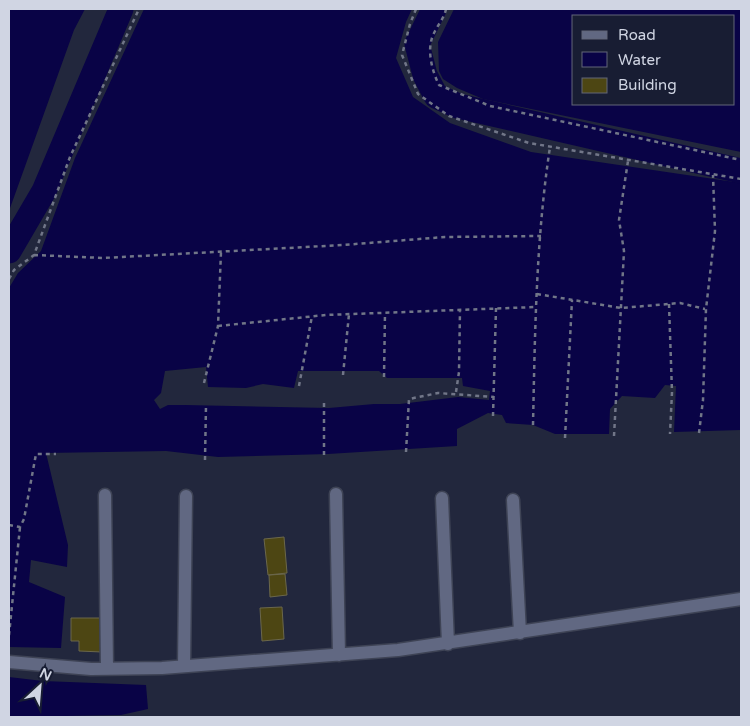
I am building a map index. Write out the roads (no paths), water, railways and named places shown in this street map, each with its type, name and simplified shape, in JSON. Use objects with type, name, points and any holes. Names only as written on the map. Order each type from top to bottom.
[{"type":"street","points":[[105,494],[107,669]]},
{"type":"street","points":[[336,494],[338,655]]},
{"type":"street","points":[[184,666],[186,496]]},
{"type":"street","points":[[442,498],[448,644]]},
{"type":"street","points":[[513,500],[520,633]]},
{"type":"street","points":[[9,662],[43,666],[107,669],[184,666],[338,655],[448,644],[741,599]]},
{"type":"water","points":[[9,9],[85,9],[74,30],[9,211]]},
{"type":"water","points":[[144,9],[412,9],[406,22],[396,58],[413,97],[450,123],[531,152],[741,183],[741,430],[674,432],[676,386],[665,385],[655,398],[622,396],[610,409],[609,434],[555,434],[533,425],[506,423],[502,415],[488,413],[457,429],[457,446],[328,454],[218,457],[166,451],[46,453],[68,545],[67,567],[31,560],[29,582],[65,597],[61,648],[9,647],[9,288],[18,273],[41,251],[75,158]],"holes":[[[206,367],[208,387],[246,388],[263,384],[294,388],[298,371],[379,371],[387,378],[462,378],[463,386],[490,391],[489,400],[458,397],[400,404],[329,408],[168,405],[160,409],[154,400],[161,393],[165,371]]]},
{"type":"water","points":[[454,9],[741,9],[741,152],[483,99],[457,88],[443,79],[439,71],[438,42]]},
{"type":"water","points":[[9,677],[43,681],[146,685],[148,709],[121,715],[9,717]]},
{"type":"waterway","points":[[9,251],[44,191],[121,9]]},
{"type":"waterway","points":[[434,9],[417,44],[425,75],[436,96],[458,106],[741,171]]}]
